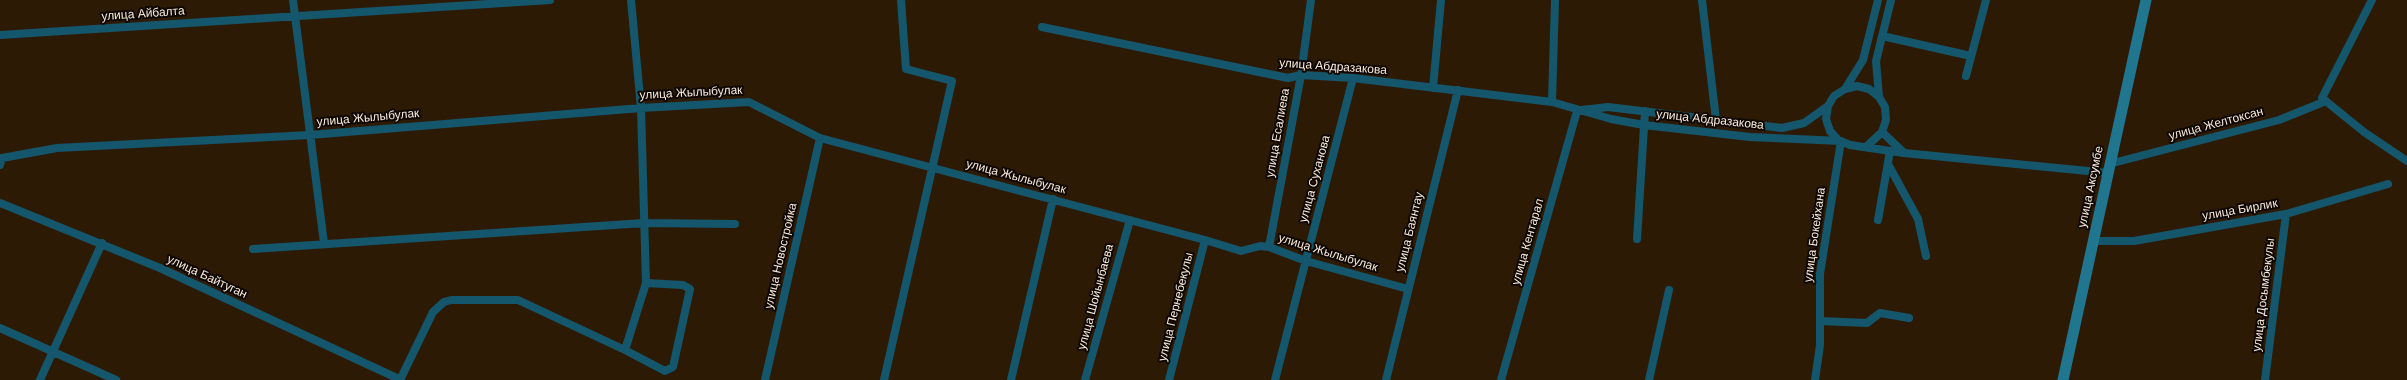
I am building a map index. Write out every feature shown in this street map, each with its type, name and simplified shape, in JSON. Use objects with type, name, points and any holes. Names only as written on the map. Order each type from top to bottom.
[{"type":"main road","name":"улица Аксумбе","points":[[2062,380],[2146,0]]},
{"type":"street","points":[[293,0],[324,243]]},
{"type":"street","name":"улица Айбалта","points":[[0,35],[550,0]]},
{"type":"street","points":[[625,350],[646,283],[641,108],[631,0]]},
{"type":"street","points":[[884,380],[931,167],[952,80],[906,69],[901,0]]},
{"type":"street","name":"улица Есалиева","points":[[1269,247],[1300,75],[1311,0]]},
{"type":"street","points":[[1433,88],[1441,0]]},
{"type":"street","points":[[1552,102],[1555,0]]},
{"type":"street","points":[[1702,0],[1716,120]]},
{"type":"street","points":[[1845,89],[1863,60],[1878,0]]},
{"type":"street","points":[[1866,147],[1882,132],[1886,114],[1879,96],[1876,61],[1891,0]]},
{"type":"street","points":[[1966,76],[1986,0]]},
{"type":"street","points":[[2372,0],[2322,98],[2364,132],[2407,161]]},
{"type":"street","name":"улица Абдразакова","points":[[1042,27],[1288,78],[1300,75],[1353,78],[1552,102],[1577,111],[1644,125],[1750,137],[1841,141]]},
{"type":"street","points":[[1882,36],[1971,56]]},
{"type":"street","name":"улица Суханова","points":[[1275,380],[1353,78]]},
{"type":"street","points":[[1879,96],[1869,89],[1857,86],[1845,89],[1834,96],[1828,106],[1826,119],[1830,130],[1841,141],[1850,145],[1904,153],[2109,168]]},
{"type":"street","name":"улица Баянтау","points":[[1386,380],[1458,90]]},
{"type":"street","name":"улица Жылыбулак","points":[[0,165],[2,158],[57,148],[310,135],[641,108],[750,102],[820,138],[1053,199],[1241,251],[1260,246],[1269,247],[1306,261],[1408,289]]},
{"type":"street","name":"улица Желтоксан","points":[[2109,168],[2279,120],[2326,102]]},
{"type":"street","name":"улица Абдразакова","points":[[1577,111],[1608,107],[1782,128],[1804,123],[1828,106]]},
{"type":"street","name":"улица Кентарал","points":[[1501,380],[1577,111]]},
{"type":"street","points":[[1637,239],[1645,111]]},
{"type":"street","points":[[1882,132],[1904,153]]},
{"type":"street","name":"улица Новостройка","points":[[765,380],[820,138]]},
{"type":"street","name":"улица Бокейхана","points":[[1815,380],[1820,345],[1820,274],[1841,141]]},
{"type":"street","points":[[1878,220],[1890,151]]},
{"type":"street","points":[[1888,164],[1918,219],[1926,256]]},
{"type":"street","name":"улица Бирлик","points":[[2093,241],[2134,241],[2286,214],[2388,184]]},
{"type":"street","points":[[1011,380],[1053,199]]},
{"type":"street","name":"улица Байтуган","points":[[0,202],[160,268],[400,380]]},
{"type":"street","name":"улица Досымбекулы","points":[[2265,380],[2286,214]]},
{"type":"street","name":"улица Шойынбаева","points":[[1085,380],[1130,220]]},
{"type":"street","points":[[253,249],[324,243],[644,224],[735,224]]},
{"type":"street","name":"улица Пернебекулы","points":[[1170,380],[1205,240]]},
{"type":"street","points":[[40,380],[102,243]]},
{"type":"street","points":[[400,380],[433,312],[444,302],[451,300],[518,300],[625,350],[665,371],[673,367],[690,289],[683,285],[646,283]]},
{"type":"street","points":[[1649,380],[1669,290]]},
{"type":"street","points":[[1820,321],[1867,323],[1880,313],[1909,318]]},
{"type":"street","points":[[0,328],[116,380]]}]
